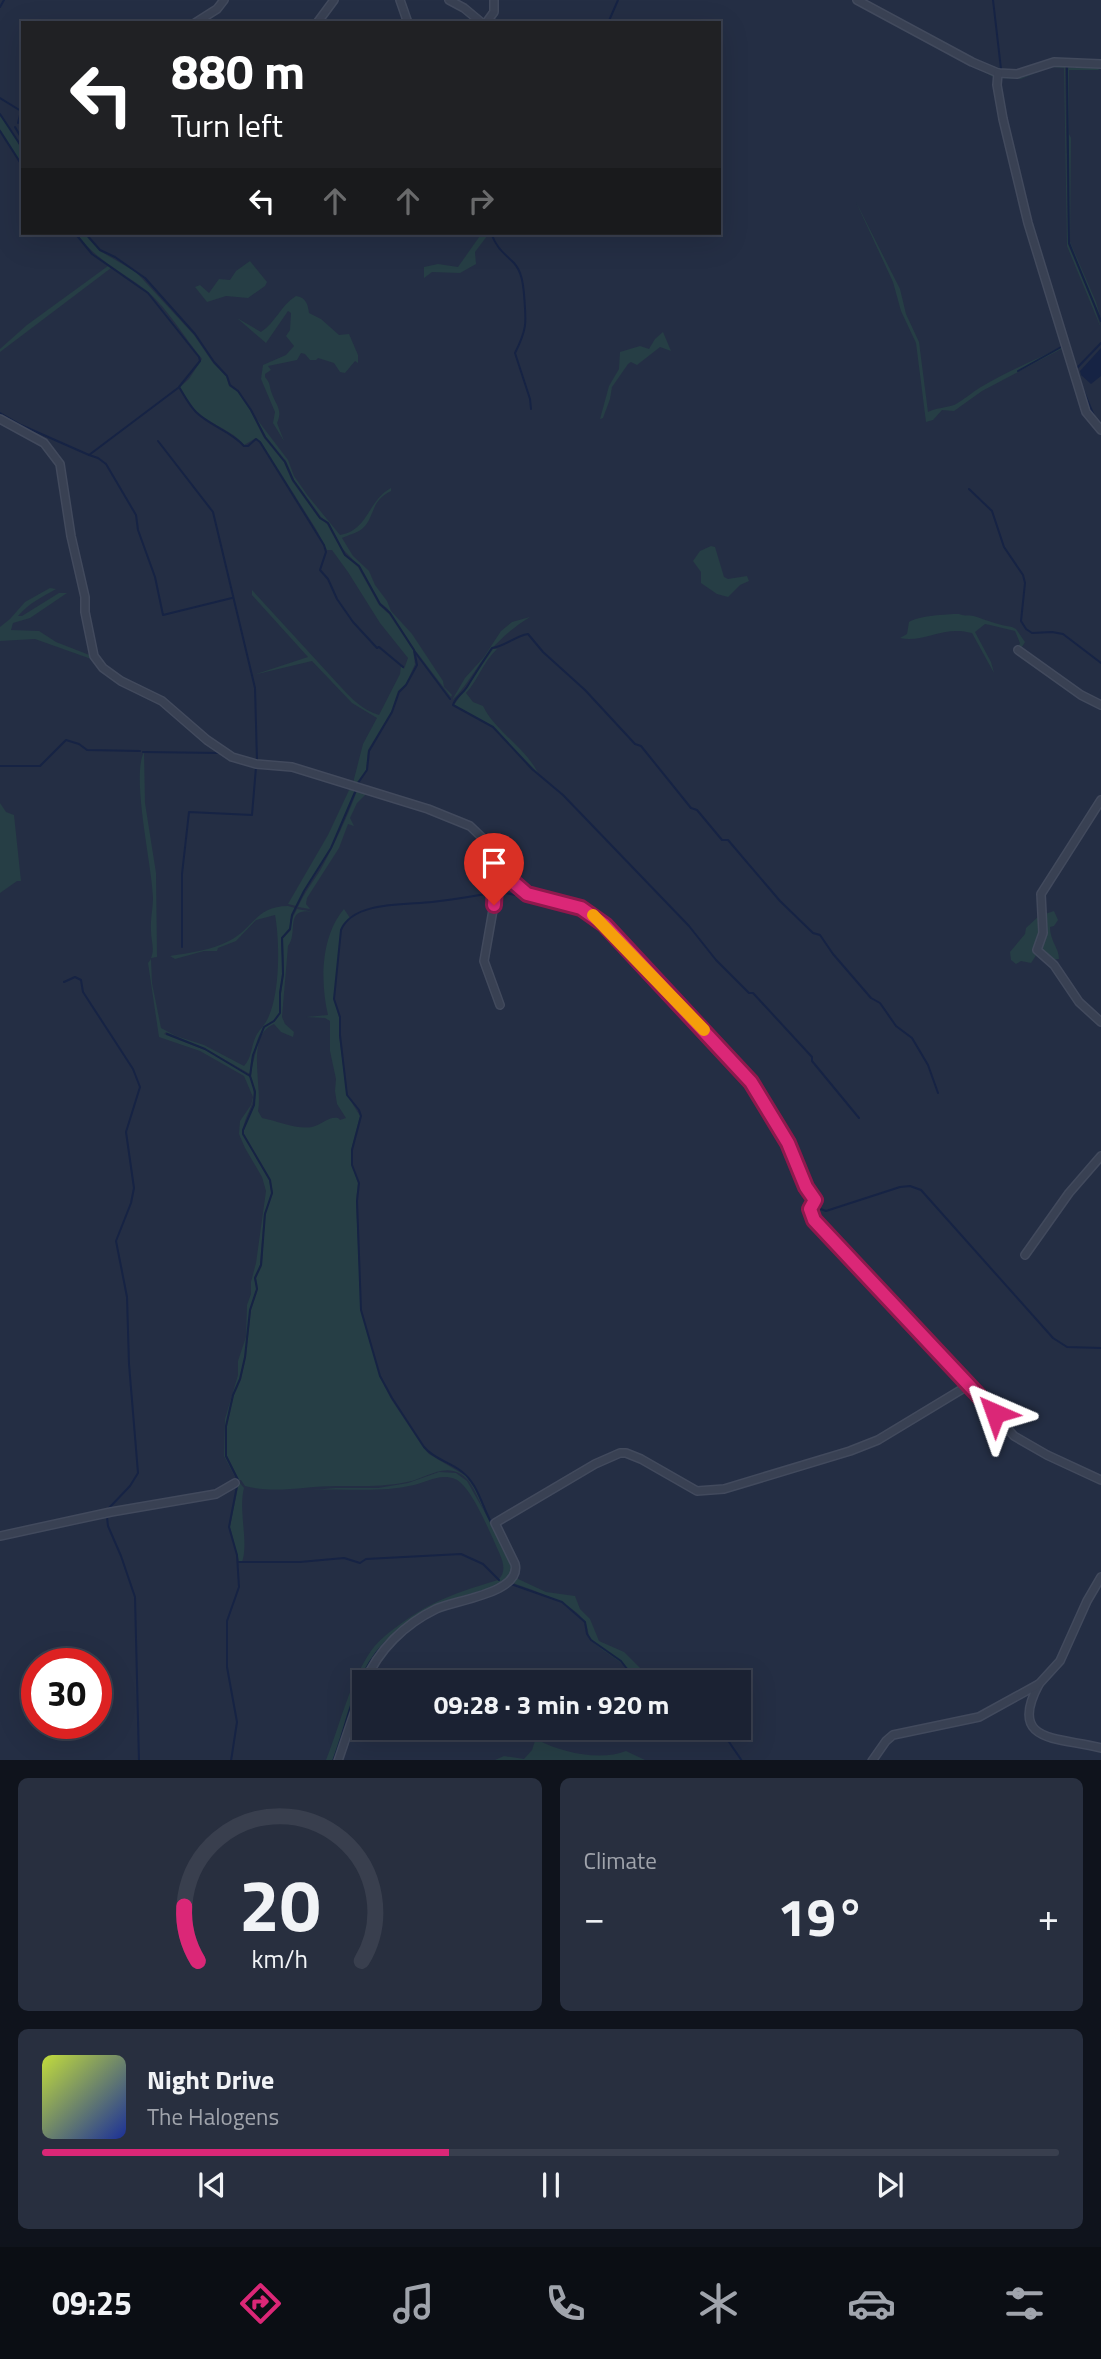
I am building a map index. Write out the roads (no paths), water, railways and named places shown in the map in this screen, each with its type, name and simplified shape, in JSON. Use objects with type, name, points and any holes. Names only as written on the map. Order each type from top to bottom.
[{"type":"street","points":[[198,21],[224,0]]},
{"type":"street","points":[[318,21],[334,0]]},
{"type":"street","points":[[400,0],[407,21]]},
{"type":"street","points":[[449,0],[481,21]]},
{"type":"street","points":[[486,21],[494,12],[495,0]]},
{"type":"street","points":[[857,0],[972,62],[998,73],[1017,74],[1054,62],[1101,64]]},
{"type":"street","points":[[998,73],[997,85],[1003,119],[1028,223],[1086,412],[1101,430]]},
{"type":"street","points":[[0,419],[44,443],[60,464],[94,656],[103,668],[121,681],[162,701],[207,740],[232,757],[256,764],[292,766],[385,794],[463,823],[477,832],[495,852],[494,905],[484,954],[486,969],[500,1006]]},
{"type":"street","points":[[1018,650],[1081,695],[1101,705]]},
{"type":"street","points":[[1101,800],[1041,894],[1044,933],[1037,950],[1054,965],[1079,1002],[1101,1022]]},
{"type":"street","points":[[496,867],[527,894],[575,906],[600,920],[751,1082],[788,1143],[806,1187],[815,1200],[810,1209],[814,1220],[1014,1436],[1046,1455],[1101,1480]]},
{"type":"street","points":[[1025,1255],[1069,1194],[1101,1156]]},
{"type":"street","points":[[371,1670],[378,1656],[394,1638],[418,1620],[436,1609],[501,1588],[513,1578],[515,1564],[495,1523],[620,1453],[641,1459],[697,1491],[724,1489],[878,1440],[969,1385]]},
{"type":"street","points":[[0,1536],[111,1512],[216,1494],[235,1483]]},
{"type":"street","points":[[872,1760],[893,1734],[979,1717],[1039,1684],[1060,1661],[1083,1609],[1101,1577]]},
{"type":"street","points":[[1039,1684],[1029,1709],[1031,1724],[1038,1734],[1101,1748]]},
{"type":"street","points":[[338,1760],[352,1719]]},
{"type":"water","points":[[1101,348],[1101,376],[1091,384],[1080,371]]},
{"type":"waterway","points":[[0,7],[4,0]]},
{"type":"waterway","points":[[609,21],[618,0]]},
{"type":"waterway","points":[[993,0],[1001,69]]},
{"type":"waterway","points":[[1064,66],[1097,67]]},
{"type":"waterway","points":[[1067,66],[1069,243],[1101,321]]},
{"type":"waterway","points":[[1003,77],[1020,77],[1035,72]]},
{"type":"waterway","points":[[0,98],[21,111],[18,123]]},
{"type":"waterway","points":[[0,114],[21,146]]},
{"type":"waterway","points":[[15,127],[21,137]]},
{"type":"waterway","points":[[0,131],[21,164]]},
{"type":"waterway","points":[[77,235],[92,254],[148,293],[199,357],[200,361],[179,387],[189,403],[202,417],[244,446],[256,439],[260,442],[324,545],[326,552],[320,570],[328,579],[337,599],[353,622],[377,648],[403,667]]},
{"type":"waterway","points":[[87,235],[100,250],[145,278],[195,334],[227,376],[230,385],[238,391],[265,437],[285,462],[293,480],[320,518],[328,523],[345,555],[359,566],[380,604],[390,613],[414,650],[417,665],[399,692],[392,712],[369,751],[367,770],[358,783]]},
{"type":"waterway","points":[[492,235],[498,247],[517,267],[522,278],[525,324],[515,353],[531,409]]},
{"type":"waterway","points":[[1065,333],[1073,357]]},
{"type":"waterway","points":[[1077,368],[1101,343]]},
{"type":"waterway","points":[[1018,371],[1063,346]]},
{"type":"waterway","points":[[1079,380],[1094,416]]},
{"type":"waterway","points":[[0,413],[89,455],[178,388]]},
{"type":"waterway","points":[[158,441],[213,512],[255,688],[257,761]]},
{"type":"waterway","points":[[89,455],[106,464],[136,515],[138,530],[155,577],[163,615],[232,598]]},
{"type":"waterway","points":[[969,489],[992,511],[1004,547],[1023,575],[1025,583],[1021,621],[1026,629],[1032,633],[1063,634],[1101,663]]},
{"type":"waterway","points":[[859,1118],[812,1061],[812,1057],[753,993],[749,993],[716,960],[689,926],[563,795],[532,769],[493,727],[453,705],[492,648],[528,634],[543,652],[585,690],[635,744],[641,746],[691,808],[697,810],[722,840],[728,840],[780,901],[813,933],[820,935],[871,998],[880,1003],[896,1026],[912,1038],[928,1065],[938,1093]]},
{"type":"waterway","points":[[415,652],[450,699]]},
{"type":"waterway","points":[[0,766],[40,766],[66,740],[87,750],[140,751]]},
{"type":"waterway","points":[[143,752],[220,753]]},
{"type":"waterway","points":[[182,947],[182,874],[189,812],[252,815],[256,767]]},
{"type":"waterway","points":[[238,1480],[226,1456],[226,1426],[245,1357],[250,1310],[257,1289],[255,1278],[261,1265],[265,1214],[272,1193],[270,1180],[243,1134],[254,1105],[255,1092],[250,1076],[253,1055],[264,1027],[280,1013],[282,938],[290,929],[292,915],[304,891],[331,848],[356,790]]},
{"type":"waterway","points":[[500,892],[525,897]]},
{"type":"waterway","points":[[492,1524],[472,1482],[461,1471],[432,1455],[424,1447],[380,1376],[361,1310],[357,1201],[359,1183],[352,1165],[352,1150],[361,1116],[347,1095],[340,1017],[334,999],[341,930],[347,921],[357,914],[381,906],[493,893]]},
{"type":"waterway","points":[[64,982],[75,977],[81,980],[83,992],[133,1069],[140,1087],[126,1132],[134,1188],[116,1241],[127,1297],[129,1364],[138,1473],[130,1486],[109,1508]]},
{"type":"waterway","points":[[167,1034],[205,1049],[250,1076]]},
{"type":"waterway","points":[[815,1207],[826,1211],[900,1187],[910,1186],[921,1190],[1053,1338],[1067,1347],[1101,1348]]},
{"type":"waterway","points":[[806,1192],[811,1201]]},
{"type":"waterway","points":[[231,1760],[237,1722],[227,1667],[227,1621],[239,1587],[237,1555],[229,1527],[237,1486]]},
{"type":"waterway","points":[[107,1517],[135,1597],[139,1760]]},
{"type":"waterway","points":[[239,1562],[300,1562],[344,1558],[360,1563],[366,1559],[461,1554],[483,1564],[499,1580]]},
{"type":"waterway","points":[[511,1584],[562,1602],[585,1622],[591,1640],[621,1661],[628,1670]]},
{"type":"waterway","points":[[439,1604],[487,1590]]},
{"type":"waterway","points":[[333,1760],[362,1676],[370,1661],[394,1635]]},
{"type":"waterway","points":[[728,1740],[741,1760]]}]
